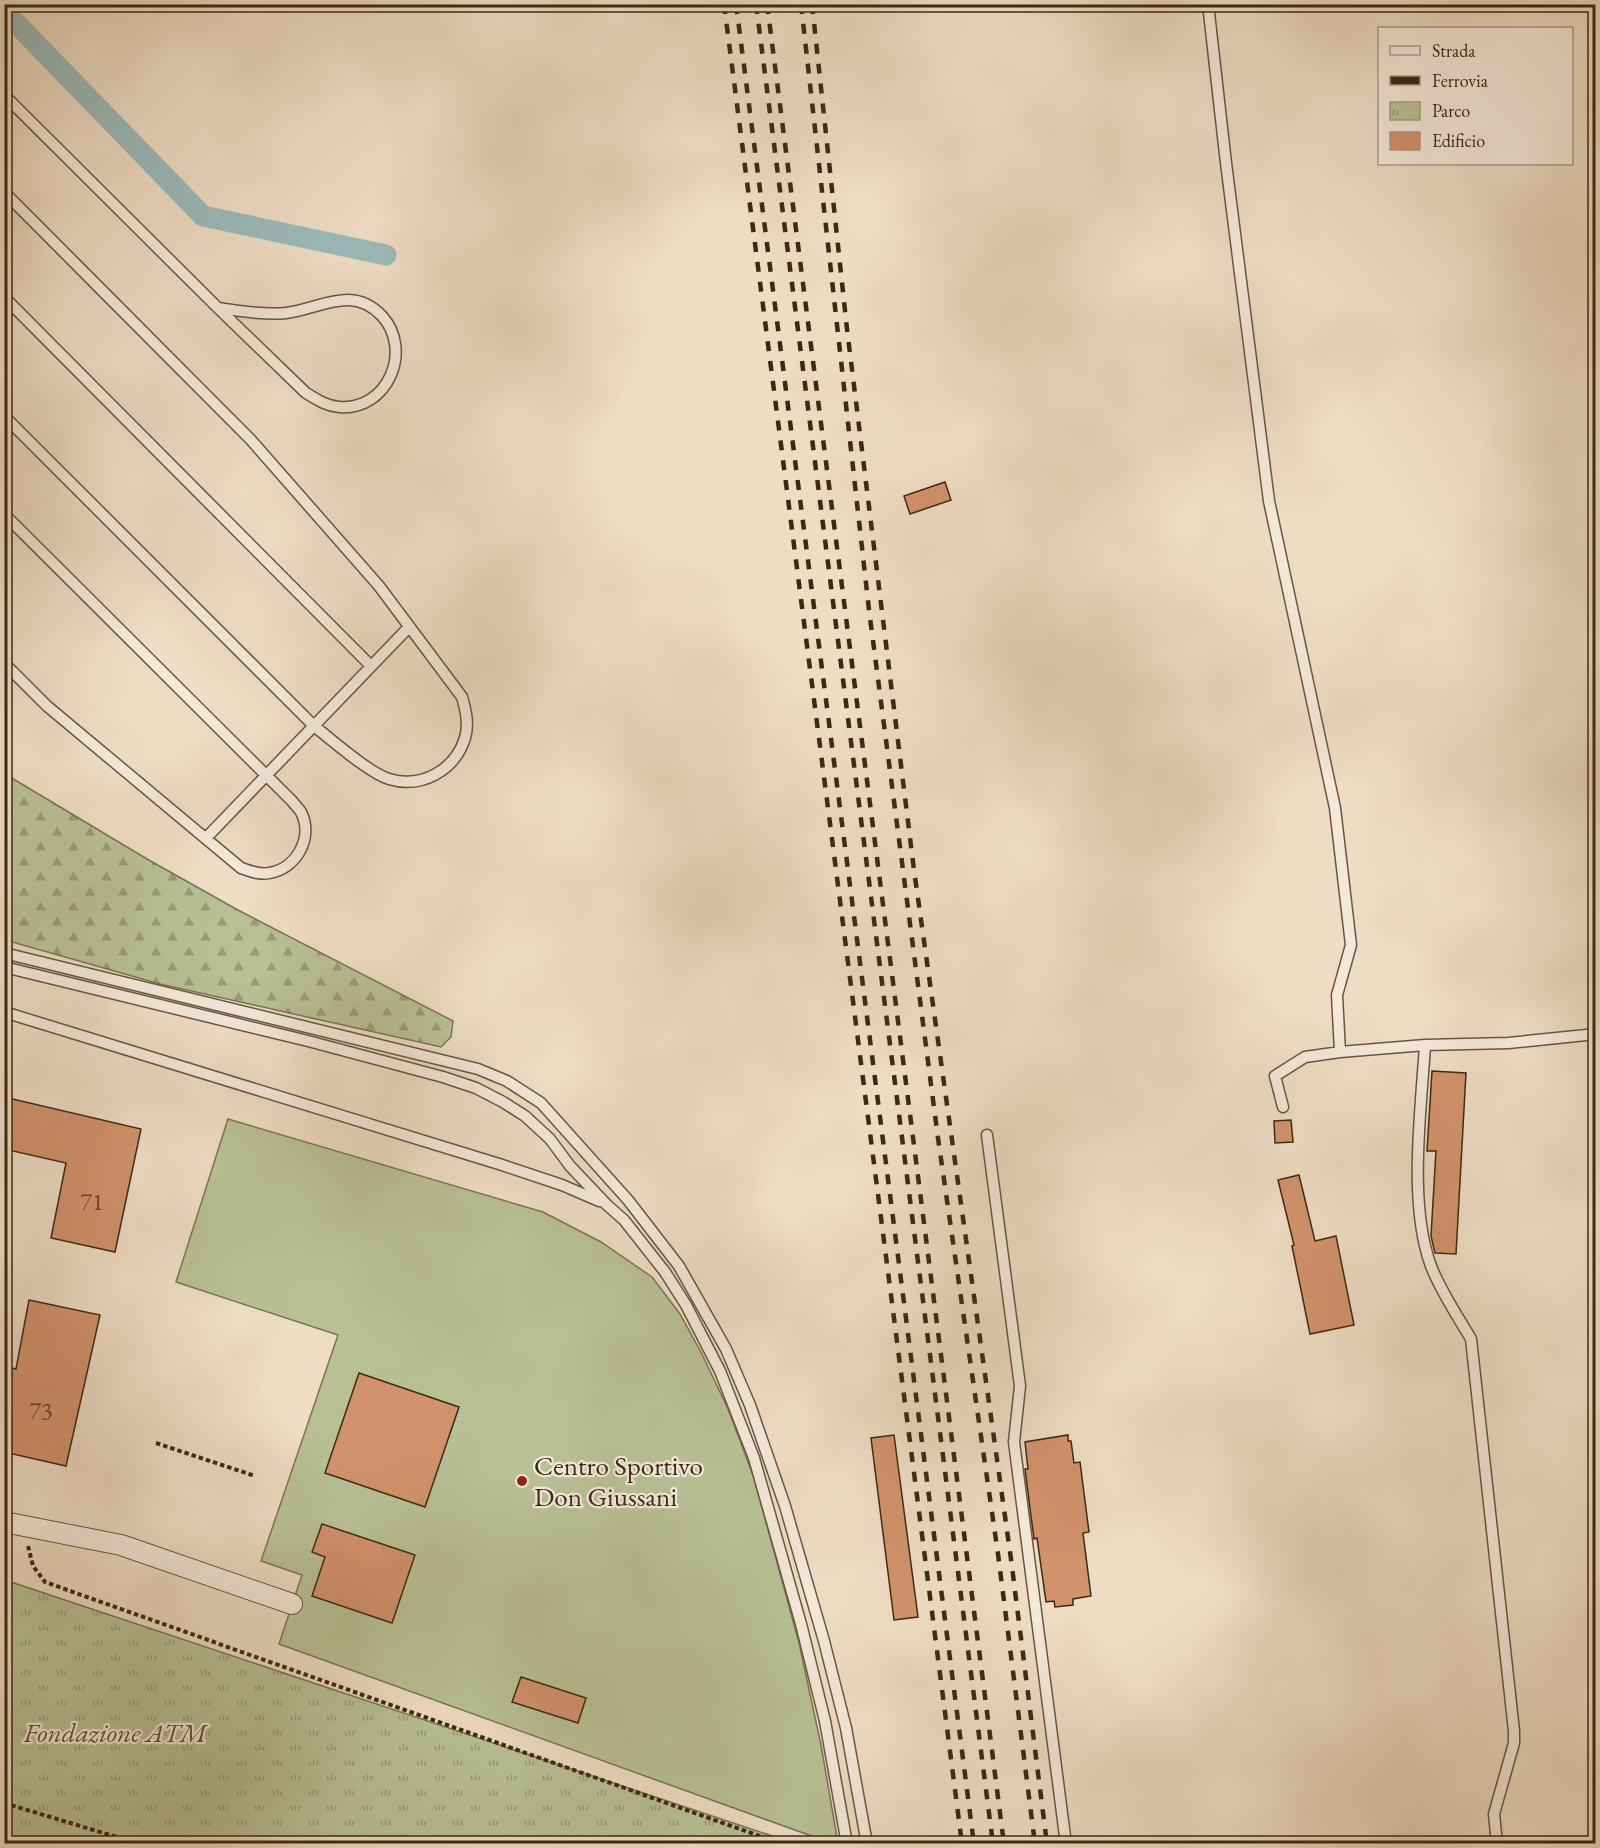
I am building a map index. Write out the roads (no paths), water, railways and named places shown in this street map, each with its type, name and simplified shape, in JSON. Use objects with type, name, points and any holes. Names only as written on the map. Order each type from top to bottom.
[{"type":"street","points":[[14,1523],[121,1545],[292,1604]]},
{"type":"lane","points":[[1208,4],[1227,175],[1269,501],[1331,783],[1341,854],[1351,945],[1337,995],[1340,1052]]},
{"type":"lane","points":[[4,95],[218,308],[306,393],[321,403],[339,407],[355,406],[380,392],[389,381],[394,368],[396,348],[391,329],[381,315],[367,305],[339,299],[288,313],[261,313],[218,308]]},
{"type":"lane","points":[[4,192],[251,440],[378,586],[462,697],[467,716],[466,736],[458,755],[444,770],[427,779],[407,782],[387,779],[370,769],[314,726],[4,416]]},
{"type":"lane","points":[[4,297],[371,666]]},
{"type":"lane","points":[[4,514],[292,801],[301,813],[305,826],[300,853],[291,863],[267,874],[254,873],[241,868],[47,706],[4,663]]},
{"type":"lane","points":[[206,838],[409,627]]},
{"type":"lane","points":[[4,953],[478,1069],[524,1090],[541,1103],[628,1200],[679,1266],[726,1349],[750,1405],[784,1506],[824,1641],[846,1728],[867,1844]]},
{"type":"lane","points":[[4,967],[308,1041],[443,1077],[476,1088],[503,1102],[525,1116],[550,1139],[570,1166],[624,1220],[665,1272],[686,1305],[720,1371],[738,1413],[754,1458],[801,1624],[825,1721],[847,1844]]},
{"type":"lane","points":[[4,1012],[499,1164],[562,1185],[607,1205]]},
{"type":"lane","points":[[1283,1107],[1275,1076],[1305,1057],[1425,1045],[1508,1043],[1596,1034]]},
{"type":"lane","points":[[1425,1045],[1418,1176],[1423,1237],[1431,1266],[1448,1301],[1471,1339],[1514,1731],[1514,1743],[1494,1814],[1497,1844]]},
{"type":"lane","points":[[987,1135],[1020,1386],[1014,1442],[1066,1844]]},
{"type":"waterway","points":[[12,19],[203,216],[386,255]]},
{"type":"railway","points":[[724,4],[962,1844]]},
{"type":"railway","points":[[736,4],[974,1844]]},
{"type":"railway","points":[[756,4],[993,1844]]},
{"type":"railway","points":[[767,4],[1004,1844]]},
{"type":"railway","points":[[801,4],[869,610],[938,1138],[998,1554],[1035,1844]]},
{"type":"railway","points":[[812,4],[847,329],[914,870],[1011,1559],[1047,1844]]},
{"type":"place","name":"Centro Sportivo Don Giussani","points":[[522,1481]]},
{"type":"park label","name":"Fondazione ATM","points":[[115,1732]]}]
